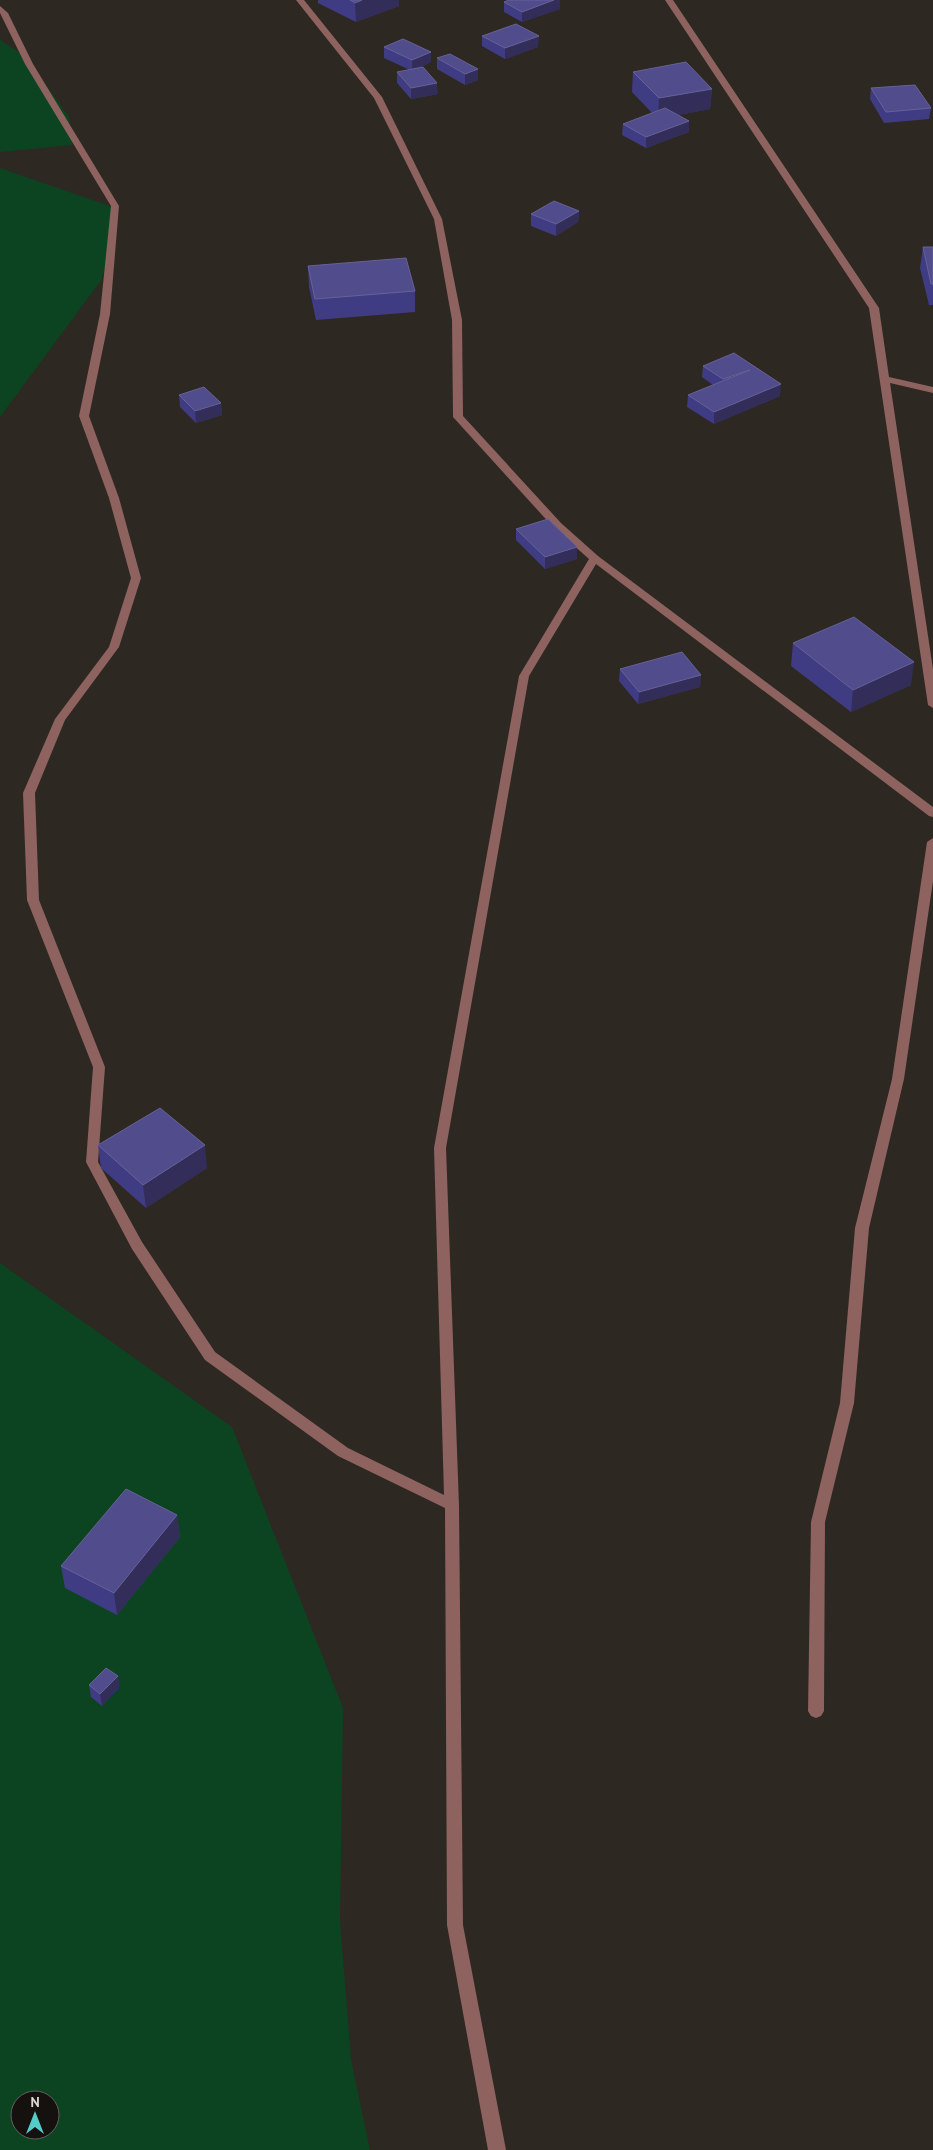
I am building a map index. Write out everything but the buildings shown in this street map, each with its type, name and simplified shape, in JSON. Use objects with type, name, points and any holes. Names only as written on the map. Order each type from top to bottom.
[{"type":"street","points":[[300,0],[378,97],[438,219],[457,320],[458,417],[557,525],[594,558],[933,813]]},
{"type":"street","points":[[669,0],[874,308],[933,705]]},
{"type":"street","points":[[0,8],[39,81],[115,206],[105,314],[84,416],[114,498],[136,578],[114,647],[60,719],[28,793],[33,900],[98,1066],[92,1162],[137,1245],[210,1356],[343,1452],[452,1505]]},
{"type":"street","points":[[884,379],[933,390]]},
{"type":"street","points":[[496,2150],[455,1925],[452,1505],[440,1148],[524,676],[594,558]]},
{"type":"street","points":[[816,1710],[818,1522],[847,1403],[862,1228],[898,1079],[933,842]]},
{"type":"green space","points":[[0,40],[25,56],[69,117],[72,145],[0,152]]},
{"type":"green space","points":[[0,168],[118,209],[102,279],[0,417]]},
{"type":"green space","points":[[0,1263],[232,1427],[343,1708],[340,1921],[351,2060],[370,2150],[0,2150]]}]
